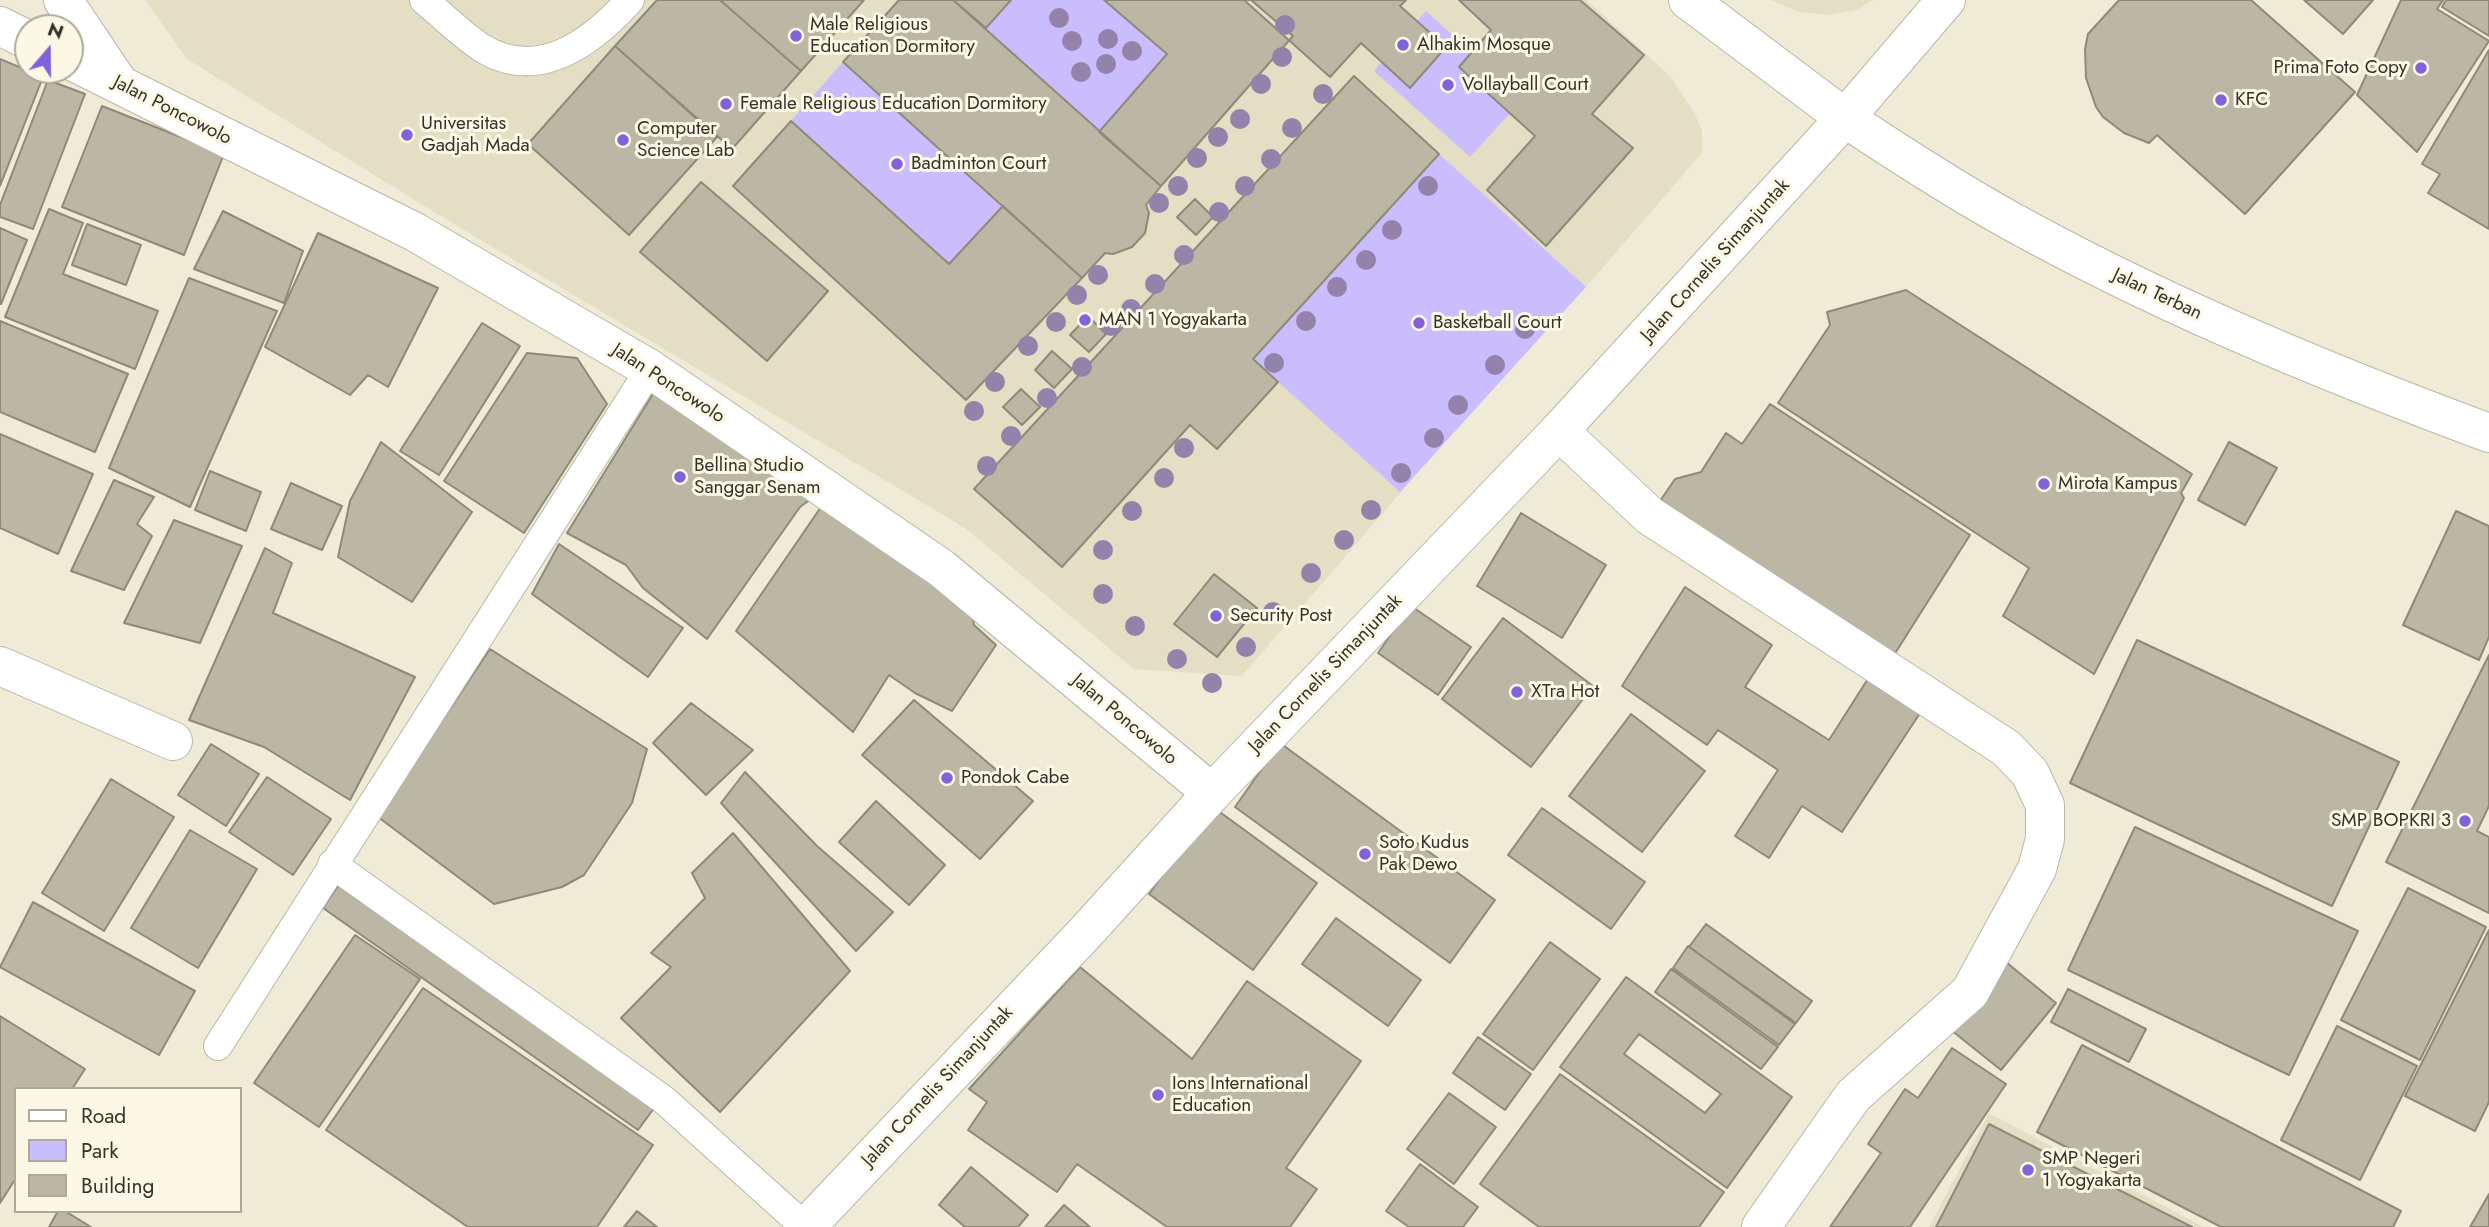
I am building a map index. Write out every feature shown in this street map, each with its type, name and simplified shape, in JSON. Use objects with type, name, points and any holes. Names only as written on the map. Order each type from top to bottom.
[{"type":"street","points":[[63,0],[119,84]]},
{"type":"street","name":"Jalan Terban","points":[[1688,0],[1844,118],[1972,199],[2131,283],[2333,372],[2489,433]]},
{"type":"street","name":"Jalan Cornelis Simanjuntak","points":[[805,1227],[1085,933],[1212,793],[1559,431],[1950,2]]},
{"type":"street","name":"Jalan Poncowolo","points":[[84,67],[415,232],[650,369],[941,568],[1212,793]]},
{"type":"street","points":[[1559,431],[1650,516],[2006,748],[2030,773],[2045,805],[2045,839],[2037,869],[1970,992],[1853,1096],[1761,1227]]},
{"type":"street","points":[[0,666],[173,741]]},
{"type":"lane","points":[[424,0],[483,49],[524,64],[577,49],[630,0]]},
{"type":"lane","points":[[218,1046],[650,369]]},
{"type":"lane","points":[[332,864],[664,1100],[805,1227]]},
{"type":"shaded area","name":"MAN 1 Yogyakarta","points":[[145,0],[1587,0],[1670,76],[1695,114],[1702,131],[1702,153],[1586,287],[1522,352],[1242,676],[1134,669],[965,528],[434,212],[187,59]]},
{"type":"shaded area","points":[[1770,0],[1873,0],[1857,10],[1828,15],[1800,12]]},
{"type":"shaded area","name":"SMP Negeri 1 Yogyakarta","points":[[1989,1113],[2204,1227],[1929,1227]]},
{"type":"green space","points":[[1011,0],[1104,0],[1167,54],[1099,132],[986,28]]},
{"type":"green space","name":"Vollayball Court","points":[[1426,11],[1523,99],[1470,157],[1374,71]]},
{"type":"green space","name":"Badminton Court","points":[[843,62],[1003,206],[949,264],[791,121]]},
{"type":"green space","name":"Basketball Court","points":[[1439,154],[1586,287],[1400,492],[1253,359]]},
{"type":"building","name":"Female Religious Education Dormitory","points":[[657,0],[720,0],[801,71],[732,149],[615,46]]},
{"type":"building","name":"Male Religious Education Dormitory","points":[[720,0],[864,0],[801,71]]},
{"type":"building","points":[[899,0],[953,0],[1161,186],[1146,205],[1149,213],[1145,233],[1132,247],[1113,254],[1105,253],[1082,278],[843,62]]},
{"type":"building","points":[[953,0],[1011,0],[986,28]]},
{"type":"building","points":[[1104,0],[1251,0],[1293,36],[1161,186],[1099,132],[1167,54]]},
{"type":"building","name":"Alhakim Mosque","points":[[1244,0],[1406,0],[1400,6],[1446,47],[1410,88],[1361,43],[1330,77]]},
{"type":"building","points":[[1459,0],[1580,0],[1644,55],[1592,114],[1633,148],[1546,246],[1487,190],[1535,136],[1459,67],[1491,30]]},
{"type":"building","name":"KFC","points":[[2119,0],[2251,0],[2355,92],[2245,214],[2157,135],[2149,143],[2124,133],[2103,117],[2096,107],[2086,78],[2085,49],[2088,34]]},
{"type":"building","points":[[2304,0],[2373,0],[2343,34]]},
{"type":"building","name":"Prima Foto Copy","points":[[2401,0],[2443,0],[2437,9],[2489,41],[2417,152],[2357,95]]},
{"type":"building","points":[[2446,0],[2489,0],[2489,36],[2442,7]]},
{"type":"building","name":"Computer Science Lab","points":[[615,46],[717,137],[629,235],[528,144]]},
{"type":"building","points":[[2489,50],[2489,229],[2428,193],[2440,174],[2422,164]]},
{"type":"building","points":[[0,59],[14,65],[14,84],[40,84],[0,186]]},
{"type":"building","points":[[1354,76],[1439,154],[1253,359],[1278,382],[1217,449],[1190,425],[1062,567],[974,489]]},
{"type":"building","points":[[46,84],[59,84],[85,94],[33,229],[0,217],[0,205]]},
{"type":"building","points":[[102,106],[224,154],[184,255],[62,207]]},
{"type":"building","points":[[791,121],[949,264],[1003,206],[1082,278],[966,400],[733,186]]},
{"type":"building","points":[[701,182],[828,291],[767,361],[640,252]]},
{"type":"building","points":[[1195,199],[1213,217],[1196,235],[1177,217]]},
{"type":"building","points":[[49,209],[83,223],[63,274],[158,311],[135,369],[5,317]]},
{"type":"building","points":[[223,211],[303,251],[284,303],[194,269]]},
{"type":"building","points":[[87,224],[141,245],[126,285],[72,265]]},
{"type":"building","points":[[0,228],[27,240],[1,304],[0,304]]},
{"type":"building","points":[[318,233],[438,288],[388,387],[368,375],[350,395],[265,347]]},
{"type":"building","points":[[189,278],[277,311],[190,507],[109,468]]},
{"type":"building","name":"Mirota Kampus","points":[[1906,290],[2192,474],[2181,493],[2184,498],[2094,674],[2003,616],[2029,568],[1778,403],[1830,325],[1827,312]]},
{"type":"building","points":[[1088,316],[1106,334],[1089,352],[1070,335]]},
{"type":"building","points":[[0,321],[128,374],[95,452],[0,412]]},
{"type":"building","points":[[482,323],[520,346],[439,475],[400,451]]},
{"type":"building","points":[[1052,351],[1072,369],[1054,388],[1035,370]]},
{"type":"building","points":[[527,353],[577,358],[607,404],[524,533],[444,481]]},
{"type":"building","points":[[656,389],[815,496],[800,507],[707,639],[643,588],[626,565],[567,533]]},
{"type":"building","points":[[1021,389],[1040,407],[1022,425],[1003,407]]},
{"type":"building","points":[[1770,404],[1970,535],[1894,655],[1658,504],[1675,479],[1701,472],[1726,433],[1742,444]]},
{"type":"building","points":[[0,434],[93,474],[58,554],[0,528]]},
{"type":"building","points":[[381,442],[472,512],[412,602],[338,557],[350,501]]},
{"type":"building","points":[[2229,442],[2277,468],[2245,525],[2198,500]]},
{"type":"building","points":[[210,471],[261,492],[246,531],[195,510]]},
{"type":"building","points":[[114,480],[154,497],[137,524],[152,536],[124,590],[71,571]]},
{"type":"building","points":[[291,483],[342,506],[322,550],[271,529]]},
{"type":"building","points":[[821,507],[969,602],[974,625],[996,645],[952,711],[915,693],[889,675],[853,732],[736,631]]},
{"type":"building","points":[[2456,511],[2489,526],[2489,637],[2479,660],[2403,625]]},
{"type":"building","points":[[1521,513],[1606,565],[1562,638],[1477,586]]},
{"type":"building","points":[[174,520],[242,546],[200,643],[124,623]]},
{"type":"building","points":[[559,544],[683,628],[648,677],[532,594]]},
{"type":"building","points":[[265,548],[292,563],[273,613],[415,677],[350,800],[264,747],[189,720]]},
{"type":"building","name":"Security Post","points":[[1214,574],[1257,608],[1217,657],[1174,624]]},
{"type":"building","points":[[1685,587],[1772,645],[1745,687],[1829,740],[1871,674],[1924,707],[1842,832],[1802,806],[1769,858],[1735,836],[1778,770],[1718,730],[1707,745],[1622,686]]},
{"type":"building","points":[[1411,606],[1471,647],[1438,695],[1378,653]]},
{"type":"building","name":"XTra Hot","points":[[1503,618],[1593,686],[1531,767],[1442,699]]},
{"type":"building","points":[[2137,640],[2399,762],[2332,906],[2070,783]]},
{"type":"building","points":[[490,649],[647,749],[632,803],[584,875],[562,887],[494,904],[378,817]]},
{"type":"building","points":[[2489,655],[2489,806],[2477,831],[2489,837],[2489,913],[2386,862]]},
{"type":"building","name":"Pondok Cabe","points":[[914,700],[1033,801],[980,859],[862,755]]},
{"type":"building","points":[[691,703],[753,750],[706,795],[653,743]]},
{"type":"building","points":[[1631,714],[1705,771],[1642,852],[1569,796]]},
{"type":"building","name":"Soto Kudus Pak Dewo","points":[[1280,743],[1495,900],[1450,963],[1235,807]]},
{"type":"building","points":[[211,744],[259,774],[226,826],[178,795]]},
{"type":"building","points":[[745,772],[817,846],[893,912],[856,951],[721,803]]},
{"type":"building","points":[[267,777],[331,819],[293,875],[229,832]]},
{"type":"building","points":[[111,779],[174,817],[104,931],[42,893]]},
{"type":"building","points":[[876,801],[945,865],[909,905],[839,842]]},
{"type":"building","points":[[1213,807],[1317,883],[1253,970],[1149,894]]},
{"type":"building","points":[[1542,808],[1645,882],[1611,929],[1508,855]]},
{"type":"building","points":[[2135,827],[2358,931],[2289,1075],[2068,970]]},
{"type":"building","points":[[190,830],[257,869],[198,968],[131,928]]},
{"type":"building","points":[[733,833],[850,971],[720,1112],[621,1018],[671,967],[651,953],[705,898],[692,873]]},
{"type":"building","points":[[344,877],[660,1100],[638,1130],[323,908]]},
{"type":"building","points":[[2408,888],[2486,927],[2420,1060],[2341,1020]]},
{"type":"building","points":[[33,902],[195,991],[159,1055],[0,967]]},
{"type":"building","points":[[1336,918],[1421,980],[1388,1026],[1302,964]]},
{"type":"building","points":[[1706,924],[1812,1001],[1796,1023],[1689,947]]},
{"type":"building","points":[[2489,930],[2489,1102],[2475,1131],[2405,1096]]},
{"type":"building","points":[[355,935],[420,979],[319,1127],[254,1083]]},
{"type":"building","points":[[1550,942],[1600,979],[1533,1070],[1483,1034]]},
{"type":"building","points":[[1688,946],[1795,1024],[1779,1045],[1673,968]]},
{"type":"building","points":[[2006,962],[2056,1003],[2001,1070],[1951,1030]]},
{"type":"building","name":"Ions International Education","points":[[1080,967],[1192,1059],[1247,981],[1361,1061],[1286,1168],[1317,1189],[1290,1227],[1167,1227],[1077,1164],[1057,1192],[968,1130],[987,1102],[969,1089]]},
{"type":"building","points":[[1671,969],[1778,1047],[1761,1069],[1655,992]]},
{"type":"building","points":[[1626,977],[1792,1097],[1727,1188],[1560,1067]],"holes":[[[1639,1034],[1721,1094],[1705,1113],[1624,1054]]]},
{"type":"building","points":[[423,988],[653,1145],[597,1227],[468,1227],[326,1130]]},
{"type":"building","points":[[2068,989],[2146,1029],[2129,1062],[2051,1022]]},
{"type":"building","points":[[0,1016],[85,1069],[73,1087],[14,1087],[14,1181],[0,1203]]},
{"type":"building","points":[[2337,1026],[2417,1066],[2360,1180],[2281,1140]]},
{"type":"building","points":[[1478,1037],[1531,1074],[1505,1110],[1453,1073]]},
{"type":"building","points":[[2082,1045],[2401,1211],[2393,1227],[2221,1227],[2037,1132]]},
{"type":"building","points":[[1952,1048],[2006,1084],[1910,1227],[1830,1227],[1881,1153],[1868,1144],[1905,1089],[1918,1098]]},
{"type":"building","points":[[1560,1074],[1724,1192],[1699,1227],[1539,1227],[1480,1184]]},
{"type":"building","points":[[1449,1093],[1496,1127],[1454,1184],[1407,1149]]},
{"type":"building","name":"SMP Negeri 1 Yogyakarta","points":[[1989,1124],[2192,1227],[1936,1227]]},
{"type":"building","points":[[1420,1164],[1478,1207],[1463,1227],[1409,1227],[1386,1211]]},
{"type":"building","points":[[971,1167],[1028,1215],[1018,1227],[965,1227],[939,1205]]},
{"type":"building","points":[[2489,1194],[2489,1227],[2470,1227]]},
{"type":"building","points":[[1064,1205],[1090,1227],[1045,1227]]},
{"type":"building","points":[[637,1211],[657,1227],[624,1227]]},
{"type":"building","points":[[57,1213],[68,1213],[91,1227],[49,1227]]},
{"type":"place","name":"Male Religious Education Dormitory","points":[[796,36]]},
{"type":"place","name":"Alhakim Mosque","points":[[1403,45]]},
{"type":"place","name":"Prima Foto Copy","points":[[2421,68]]},
{"type":"place","name":"Vollayball Court","points":[[1448,85]]},
{"type":"place","name":"KFC","points":[[2221,100]]},
{"type":"place","name":"Female Religious Education Dormitory","points":[[726,104]]},
{"type":"place","name":"Universitas Gadjah Mada","points":[[407,135]]},
{"type":"place","name":"Computer Science Lab","points":[[623,140]]},
{"type":"place","name":"Badminton Court","points":[[897,164]]},
{"type":"place","name":"MAN 1 Yogyakarta","points":[[1085,320]]},
{"type":"place","name":"Basketball Court","points":[[1419,323]]},
{"type":"place","name":"Bellina Studio Sanggar Senam","points":[[680,477]]},
{"type":"place","name":"Mirota Kampus","points":[[2044,484]]},
{"type":"place","name":"Security Post","points":[[1216,616]]},
{"type":"place","name":"XTra Hot","points":[[1517,692]]},
{"type":"place","name":"Pondok Cabe","points":[[947,778]]},
{"type":"place","name":"SMP BOPKRI 3","points":[[2465,821]]},
{"type":"place","name":"Soto Kudus Pak Dewo","points":[[1365,854]]},
{"type":"place","name":"Ions International Education","points":[[1158,1095]]},
{"type":"place","name":"SMP Negeri 1 Yogyakarta","points":[[2028,1170]]}]
